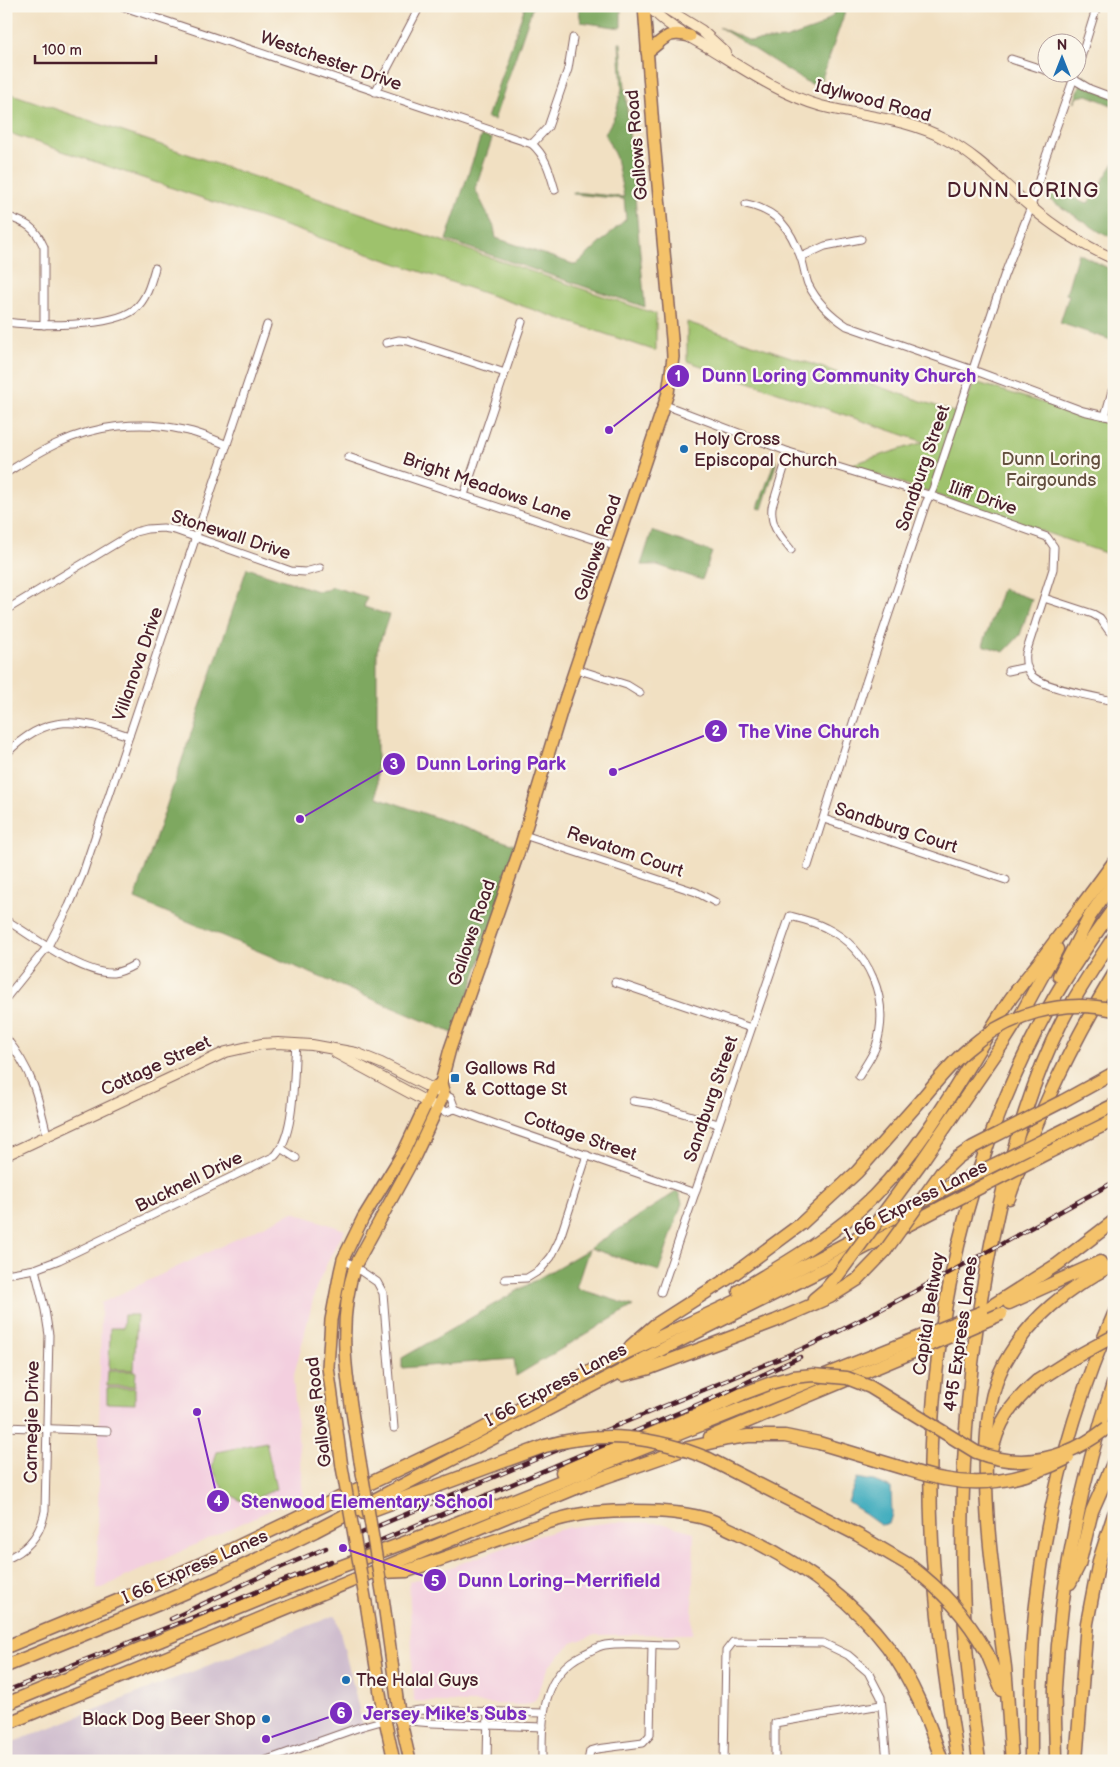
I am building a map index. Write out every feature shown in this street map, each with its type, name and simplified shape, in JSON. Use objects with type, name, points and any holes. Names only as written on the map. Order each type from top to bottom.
[{"type":"highway","points":[[712,1313],[732,1295],[794,1258],[838,1228],[887,1182],[916,1147],[935,1119],[1009,1002],[1114,862]]},
{"type":"highway","points":[[1026,1052],[1090,916],[1114,881]]},
{"type":"highway","points":[[774,1320],[815,1298],[838,1276],[922,1161],[1022,1013],[1083,904]]},
{"type":"highway","name":"Capital Beltway","points":[[958,1761],[936,1602],[931,1506],[933,1414],[950,1284],[966,1216],[994,1127],[1026,1052],[1068,975],[1114,908]]},
{"type":"highway","name":"495 Express Lanes","points":[[979,1761],[966,1646],[963,1462],[976,1327],[1004,1184],[1029,1099],[1062,1021],[1114,937]]},
{"type":"highway","points":[[987,1265],[1017,1173],[1036,1126],[1074,1043],[1114,974]]},
{"type":"highway","points":[[621,1355],[655,1325],[727,1279],[815,1212],[858,1172],[968,1049],[987,1034],[1006,1023],[1036,1012],[1060,1007],[1088,1006],[1114,1010]]},
{"type":"highway","points":[[606,1379],[650,1368],[830,1297],[849,1286],[867,1271],[885,1251],[941,1173],[956,1158],[973,1147],[1114,1073]]},
{"type":"highway","points":[[1072,1126],[1114,1095]]},
{"type":"highway","points":[[6,1647],[122,1600],[473,1434],[621,1355],[712,1313],[851,1241],[945,1189],[1114,1105]]},
{"type":"highway","name":"I 66 Express Lanes","points":[[6,1666],[221,1577],[315,1531],[667,1347],[1114,1120]]},
{"type":"highway","points":[[1002,1307],[1114,1220]]},
{"type":"highway","points":[[655,1460],[1114,1256]]},
{"type":"highway","points":[[6,1704],[329,1572],[925,1341],[982,1312],[1002,1307],[1114,1263]]},
{"type":"highway","points":[[1012,1761],[1005,1674],[987,1528],[988,1416],[994,1390],[1004,1365],[1035,1319],[1076,1286],[1114,1263]]},
{"type":"highway","points":[[1031,1761],[1033,1640],[1039,1581],[1046,1538],[1056,1486],[1079,1404],[1088,1376],[1114,1314]]},
{"type":"highway","points":[[986,1494],[992,1449],[1000,1425],[1011,1407],[1037,1381],[1114,1336]]},
{"type":"highway","points":[[449,1526],[483,1506],[742,1394],[793,1377],[819,1375],[847,1378],[861,1383],[976,1452],[1013,1462],[1057,1455],[1090,1440],[1110,1424]]},
{"type":"highway","points":[[1056,1761],[1055,1689],[1065,1594],[1082,1492],[1099,1425],[1114,1381]]},
{"type":"highway","points":[[6,1724],[588,1483],[706,1443],[748,1436],[794,1438],[819,1443],[943,1479],[959,1482],[996,1482],[1036,1473],[1070,1457],[1110,1424]]},
{"type":"highway","points":[[315,1531],[545,1446],[574,1439],[616,1436],[666,1444],[709,1459],[858,1535],[909,1565],[945,1595],[961,1613],[987,1653],[1001,1688],[1010,1742]]},
{"type":"highway","points":[[1065,1594],[1079,1565],[1092,1511],[1114,1461]]},
{"type":"highway","points":[[369,1573],[407,1570],[560,1518],[590,1513],[646,1512],[708,1519],[764,1546],[795,1565],[826,1586],[869,1624],[886,1645],[913,1688],[925,1713],[942,1761]]},
{"type":"highway","points":[[1076,1761],[1088,1616],[1099,1561],[1114,1514]]},
{"type":"main road","name":"Gallows Road","points":[[410,1761],[400,1716],[383,1597],[346,1370],[344,1335],[348,1294],[354,1266],[404,1177],[438,1108],[439,1089],[455,1034],[524,835],[553,737],[665,405],[673,357],[644,6]]},
{"type":"main road","name":"Idylwood Road","points":[[649,6],[657,16],[777,88],[819,105],[910,125],[945,139],[979,161],[1031,208],[1062,232],[1114,258]]},
{"type":"main road","name":"Idylwood Road","points":[[662,6],[701,30],[742,68]]},
{"type":"main road","points":[[647,52],[668,35],[690,36]]},
{"type":"main road","name":"Cottage Street","points":[[6,1155],[226,1052],[261,1044],[296,1044],[356,1053],[439,1089]]},
{"type":"main road","name":"Cottage Street","points":[[329,1049],[438,1108]]},
{"type":"main road","name":"Gallows Road","points":[[394,1761],[385,1720],[342,1467],[328,1367],[331,1320],[343,1259],[363,1218],[404,1151],[427,1102],[439,1089]]},
{"type":"street","name":"Westchester Drive","points":[[121,6],[532,144]]},
{"type":"street","points":[[375,92],[420,6]]},
{"type":"street","points":[[1088,36],[1098,6]]},
{"type":"street","points":[[555,190],[549,169],[540,151],[532,144],[548,127],[568,70],[572,38]]},
{"type":"street","points":[[1011,59],[1038,68]]},
{"type":"street","name":"Sandburg Street","points":[[824,819],[863,692],[929,495],[933,489],[1004,276],[1031,208],[1046,156],[1073,82]]},
{"type":"street","points":[[1080,82],[1083,85],[1114,98]]},
{"type":"street","points":[[746,204],[761,208],[778,217],[790,233],[801,257],[808,283],[816,297],[831,316],[847,326],[1083,411],[1114,418]]},
{"type":"street","points":[[6,216],[24,222],[32,228],[39,236],[44,247],[44,325]]},
{"type":"street","points":[[801,257],[825,246],[860,239]]},
{"type":"street","points":[[6,322],[44,325],[84,323],[108,320],[127,314],[136,308],[144,298],[151,284],[155,268]]},
{"type":"street","points":[[464,495],[522,322]]},
{"type":"street","name":"Villanova Drive","points":[[6,998],[48,946],[83,873],[267,325]]},
{"type":"street","points":[[386,343],[399,340],[408,341],[505,373]]},
{"type":"street","points":[[1105,416],[1112,391]]},
{"type":"street","name":"Iliff Drive","points":[[665,405],[790,452],[929,495],[1042,534],[1051,542],[1055,554],[1053,569],[1044,598]]},
{"type":"street","points":[[6,473],[54,444],[91,431],[121,426],[153,425],[182,429],[227,445]]},
{"type":"street","points":[[790,452],[771,515],[776,532],[791,550]]},
{"type":"street","name":"Bright Meadows Lane","points":[[348,457],[617,547]]},
{"type":"street","name":"Stonewall Drive","points":[[6,610],[135,532],[147,529],[163,528],[196,536],[291,571],[305,572],[320,568]]},
{"type":"street","points":[[1109,631],[1100,618],[1093,614],[1044,598],[1026,653],[1027,667],[1030,674],[1041,683],[1114,701]]},
{"type":"street","points":[[1008,671],[1027,667]]},
{"type":"street","points":[[576,669],[627,685],[640,693]]},
{"type":"street","points":[[6,754],[32,732],[56,724],[73,722],[92,724],[129,736]]},
{"type":"street","name":"Sandburg Court","points":[[808,866],[824,819],[1006,880]]},
{"type":"street","name":"Revatom Court","points":[[524,835],[696,892],[715,902]]},
{"type":"street","name":"Sandburg Street","points":[[661,1292],[790,916],[812,922],[838,934],[858,952],[873,977],[880,1005],[879,1033],[871,1058],[859,1076]]},
{"type":"street","points":[[6,920],[78,964],[103,972],[120,972],[134,965]]},
{"type":"street","points":[[615,982],[751,1028]]},
{"type":"street","points":[[6,1038],[17,1052],[32,1078],[38,1095],[47,1136]]},
{"type":"street","points":[[296,1044],[289,1124],[282,1149],[296,1158]]},
{"type":"street","name":"Cottage Street","points":[[439,1089],[451,1098],[455,1109]]},
{"type":"street","points":[[633,1101],[653,1104],[718,1124]]},
{"type":"street","name":"Cottage Street","points":[[438,1108],[446,1112],[455,1109],[695,1193]]},
{"type":"street","name":"Bucknell Drive","points":[[6,1274],[35,1269],[59,1260],[268,1161],[282,1149]]},
{"type":"street","points":[[505,1279],[527,1278],[540,1270],[552,1257],[587,1155]]},
{"type":"street","points":[[343,1259],[377,1282],[383,1293],[394,1428]]},
{"type":"street","name":"Carnegie Drive","points":[[6,1559],[26,1548],[35,1538],[43,1524],[46,1494],[48,1328],[35,1269]]},
{"type":"street","points":[[6,1427],[107,1431]]},
{"type":"street","points":[[724,1761],[726,1651],[734,1642],[823,1643],[848,1655],[868,1672],[880,1697],[887,1761]]},
{"type":"street","points":[[542,1761],[544,1713],[552,1682],[561,1669],[573,1659],[607,1645],[674,1645]]},
{"type":"street","points":[[588,1761],[590,1751],[642,1743],[648,1739],[650,1735],[651,1714],[652,1645]]},
{"type":"street","points":[[775,1761],[775,1723],[881,1706]]},
{"type":"street","points":[[264,1761],[360,1727],[420,1710],[544,1713]]},
{"type":"street","points":[[487,1761],[488,1711]]},
{"type":"street","points":[[400,1716],[432,1723],[543,1727]]},
{"type":"shaded area","points":[[293,1212],[345,1230],[316,1288],[293,1379],[303,1495],[97,1590],[101,1303]]},
{"type":"shaded area","points":[[614,1522],[661,1523],[694,1532],[692,1634],[595,1635],[572,1643],[550,1665],[541,1683],[537,1697],[533,1702],[524,1705],[414,1701],[409,1582],[534,1537],[570,1527]]},
{"type":"shaded area","points":[[336,1615],[365,1734],[351,1733],[292,1757],[267,1761],[6,1761],[6,1745]]},
{"type":"green space","points":[[525,6],[533,6],[494,120],[487,118]]},
{"type":"green space","points":[[578,6],[618,6],[621,8],[621,28],[581,22]]},
{"type":"green space","points":[[838,6],[847,6],[819,87],[805,81],[719,27],[750,41],[785,39],[817,28],[832,16]]},
{"type":"green space","points":[[619,43],[621,43],[645,307],[446,240],[481,136],[492,139],[475,189],[494,227],[496,238],[576,265],[626,219],[624,199],[573,194],[573,192],[624,197],[616,158],[605,134],[615,115],[622,89]]},
{"type":"green space","points":[[1088,79],[1090,82],[1114,92],[1114,106],[1087,95],[1078,97],[1074,103],[1081,82],[1088,82]]},
{"type":"green space","points":[[6,92],[656,314],[656,351],[6,132]]},
{"type":"green space","points":[[1114,163],[1114,238],[1100,232],[1047,198],[1045,189],[1088,203]]},
{"type":"green space","points":[[1078,253],[1114,271],[1114,341],[1060,323],[1069,295],[1066,294]]},
{"type":"green space","name":"Dunn Loring Fairgounds","points":[[687,322],[960,414],[975,382],[1114,425],[1114,556],[849,465],[924,442],[687,361]]},
{"type":"green space","points":[[775,460],[776,464],[762,509],[758,508]]},
{"type":"green space","points":[[652,531],[712,552],[702,580],[657,565],[641,565]]},
{"type":"green space","points":[[247,568],[317,591],[333,587],[367,597],[364,607],[389,615],[377,651],[377,797],[520,847],[455,1034],[135,899]]},
{"type":"green space","points":[[1002,589],[1032,599],[1020,635],[1004,652],[983,645]]},
{"type":"green space","points":[[676,1192],[679,1194],[682,1203],[659,1271],[590,1248]]},
{"type":"green space","points":[[589,1249],[576,1288],[633,1306],[516,1376],[514,1359],[402,1368],[402,1358]]},
{"type":"green space","points":[[124,1315],[137,1315],[134,1370],[109,1369],[110,1328],[123,1328]]},
{"type":"green space","points":[[108,1371],[136,1371],[135,1386],[107,1386]]},
{"type":"green space","points":[[107,1388],[135,1388],[135,1404],[107,1403]]},
{"type":"green space","points":[[266,1442],[276,1489],[246,1503],[224,1489],[212,1467],[217,1452]]},
{"type":"water","points":[[857,1478],[874,1481],[891,1488],[892,1514],[889,1524],[880,1525],[848,1502]]},
{"type":"railway","points":[[352,1537],[824,1339],[1114,1182]]},
{"type":"railway","points":[[356,1551],[720,1395],[800,1357]]},
{"type":"railway","points":[[171,1619],[326,1548]]},
{"type":"railway","points":[[6,1691],[331,1561]]},
{"type":"place","name":"Dunn Loring Community Church","points":[[609,430]]},
{"type":"place","name":"Holy Cross Episcopal Church","points":[[684,449]]},
{"type":"place","name":"The Vine Church","points":[[613,772]]},
{"type":"place","name":"Dunn Loring Park","points":[[300,819]]},
{"type":"place","name":"Gallows Rd & Cottage St","points":[[455,1078]]},
{"type":"place","name":"Stenwood Elementary School","points":[[197,1412]]},
{"type":"place","name":"Dunn Loring–Merrifield","points":[[343,1548]]},
{"type":"place","name":"The Halal Guys","points":[[346,1680]]},
{"type":"place","name":"Black Dog Beer Shop","points":[[266,1719]]},
{"type":"place","name":"Jersey Mike's Subs","points":[[266,1739]]},
{"type":"district","name":"DUNN LORING","points":[[1023,191]]}]
